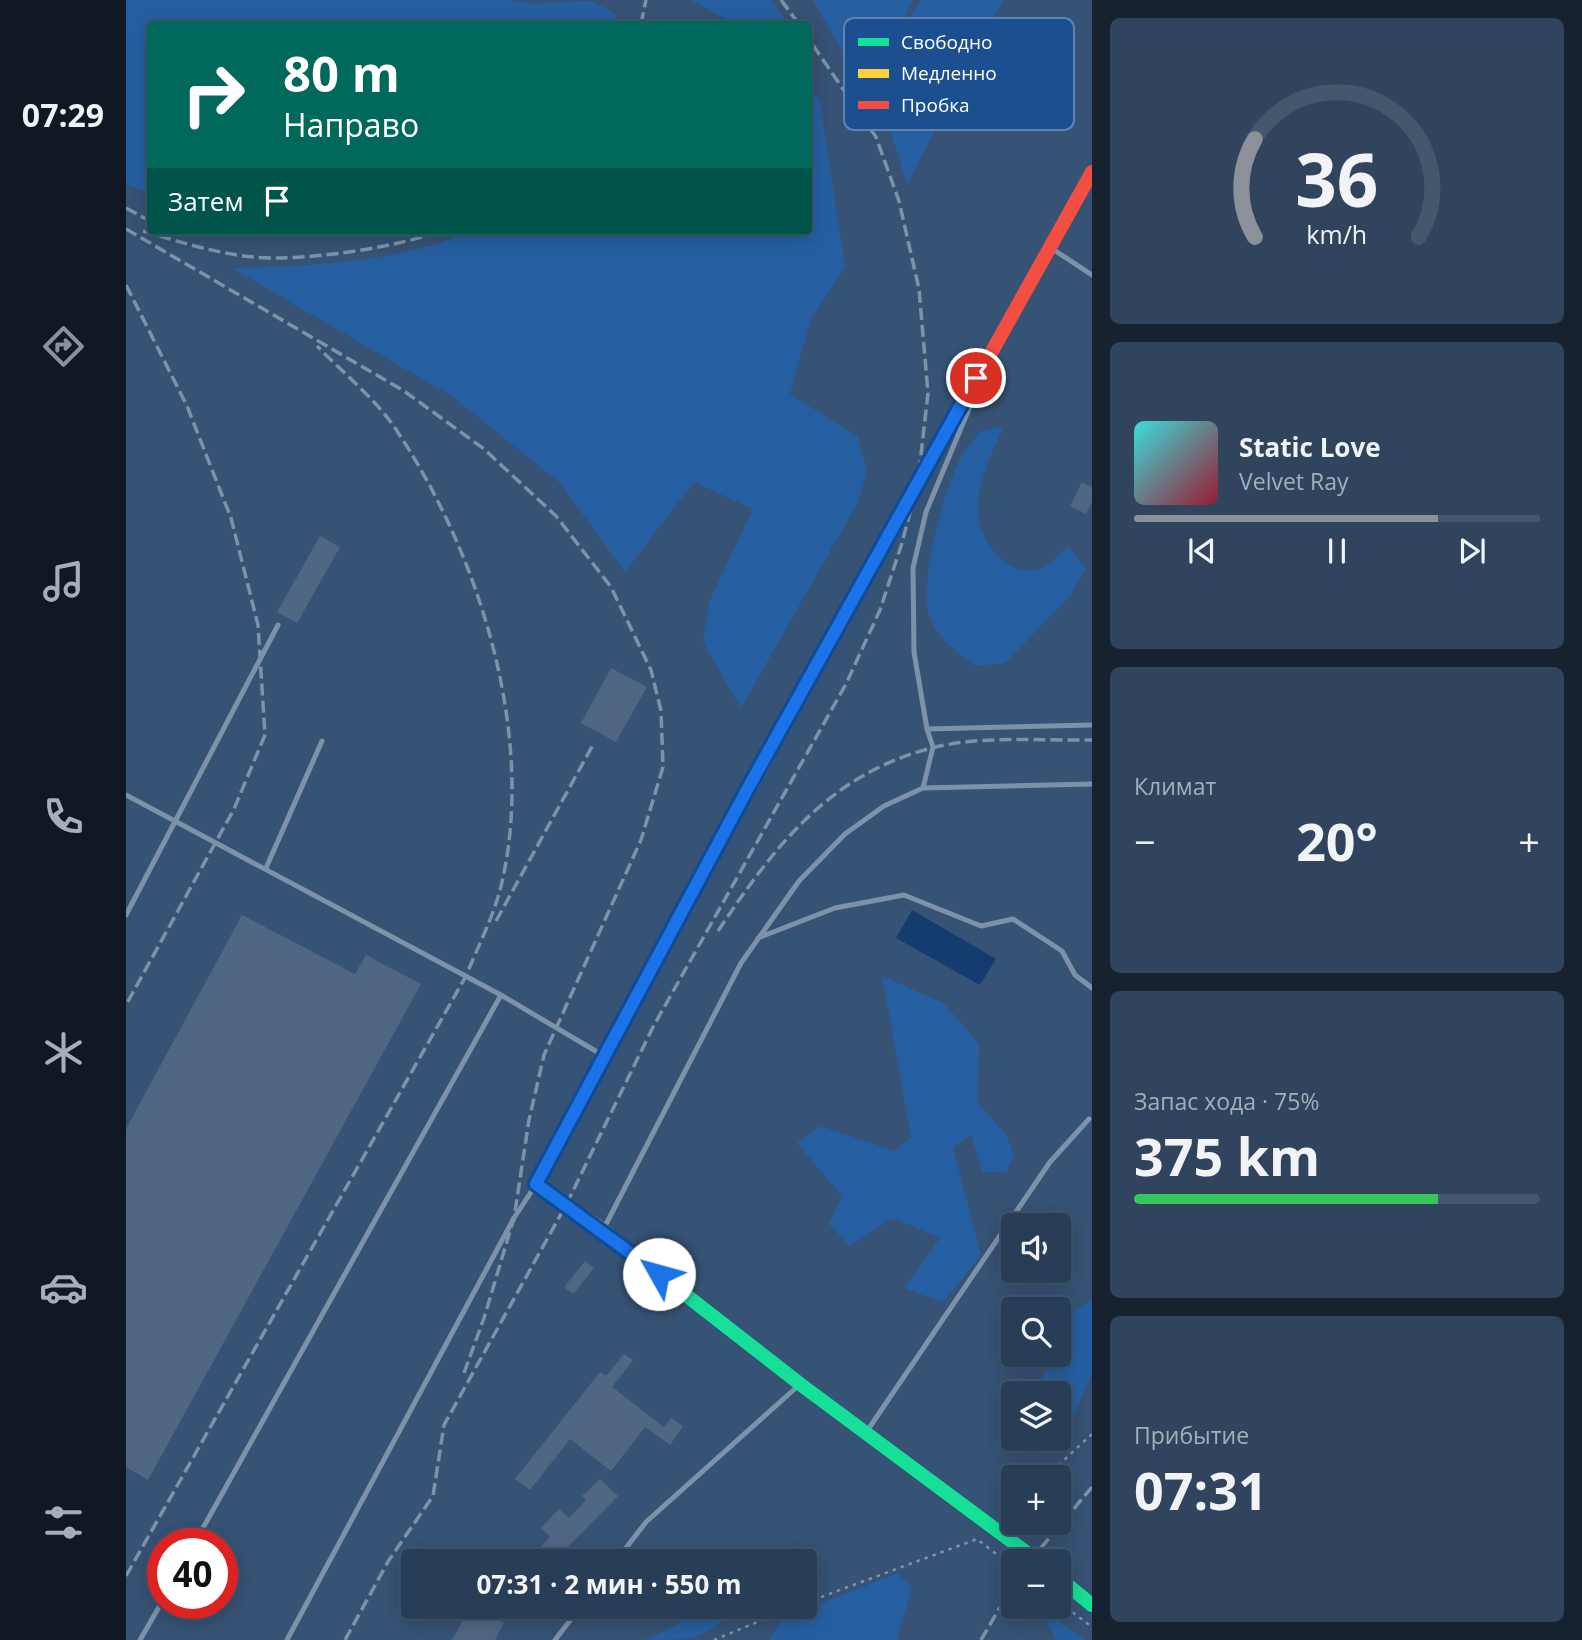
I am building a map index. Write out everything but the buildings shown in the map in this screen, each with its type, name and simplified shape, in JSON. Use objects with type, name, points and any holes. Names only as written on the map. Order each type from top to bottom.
[{"type":"street","points":[[1022,1549],[800,1384],[603,1230],[536,1184],[748,788],[1092,172]]},
{"type":"street","points":[[1071,1588],[1092,1605]]},
{"type":"lane","points":[[1051,247],[1092,275]]},
{"type":"lane","points":[[923,788],[933,747],[927,729],[914,652],[913,568],[926,512],[988,358]]},
{"type":"lane","points":[[126,915],[278,625]]},
{"type":"lane","points":[[927,729],[1092,725]]},
{"type":"lane","points":[[265,868],[322,741]]},
{"type":"lane","points":[[603,1230],[741,963],[799,881],[845,834],[884,806],[923,788],[1092,784]]},
{"type":"lane","points":[[126,795],[501,995],[605,1056]]},
{"type":"lane","points":[[758,938],[835,908],[904,895],[981,926],[1013,919],[1062,951],[1074,975],[1092,988]]},
{"type":"lane","points":[[203,1528],[501,995]]},
{"type":"lane","points":[[866,1433],[1050,1161],[1089,1119]]},
{"type":"lane","points":[[287,1640],[514,1218],[536,1184]]},
{"type":"lane","points":[[625,1549],[646,1522],[800,1384]]},
{"type":"lane","points":[[141,1640],[153,1619]]},
{"type":"lane","points":[[555,1640],[571,1619]]},
{"type":"path","points":[[1059,1465],[1092,1434]]},
{"type":"path","points":[[817,1599],[977,1539],[1001,1558]]},
{"type":"path","points":[[1071,1611],[1092,1627]]},
{"type":"path","points":[[714,1640],[765,1619]]},
{"type":"shaded area","points":[[126,0],[506,0],[538,3],[590,1],[616,14],[615,21],[147,21],[147,192],[126,184]]},
{"type":"shaded area","points":[[691,0],[771,0],[786,21],[730,21]]},
{"type":"shaded area","points":[[813,0],[912,0],[905,18],[844,18],[844,55]]},
{"type":"shaded area","points":[[921,0],[1003,0],[994,18],[910,18]]},
{"type":"shaded area","points":[[812,94],[819,98],[845,267],[810,321],[790,394],[858,437],[867,471],[858,502],[741,708],[703,642],[710,600],[753,509],[694,482],[625,572],[559,482],[453,397],[232,268],[324,264],[386,256],[462,235],[812,235]]},
{"type":"shaded area","points":[[890,130],[935,130],[907,184]]},
{"type":"shaded area","points":[[1004,426],[986,468],[978,501],[984,536],[999,556],[1019,569],[1043,567],[1068,547],[1086,568],[1070,596],[1005,663],[975,666],[944,640],[931,620],[927,605],[929,563],[940,515],[960,459],[979,432]]},
{"type":"shaded area","points":[[912,910],[996,959],[980,985],[896,938]]},
{"type":"shaded area","points":[[882,976],[944,1003],[979,1044],[977,1101],[1007,1136],[1014,1157],[1006,1172],[982,1172],[971,1134],[953,1148],[981,1255],[943,1302],[904,1288],[940,1238],[893,1218],[850,1246],[829,1224],[842,1196],[797,1143],[820,1126],[895,1151],[911,1137]]},
{"type":"shaded area","points":[[1092,1301],[1092,1372],[1071,1422],[1071,1381],[1041,1381],[1047,1367],[1071,1367],[1071,1318],[1076,1308]]},
{"type":"shaded area","points":[[898,1573],[912,1588],[897,1640],[769,1640],[782,1619],[817,1619],[817,1605]]},
{"type":"shaded area","points":[[691,1619],[724,1619],[698,1636],[646,1640]]},
{"type":"shaded area","points":[[1045,1619],[1056,1619],[1085,1640],[1056,1640]]},
{"type":"railway","points":[[642,21],[646,0]]},
{"type":"railway","points":[[781,0],[797,21]]},
{"type":"railway","points":[[812,44],[844,90]]},
{"type":"railway","points":[[345,1640],[389,1560],[433,1496],[444,1425],[566,1205],[653,1027],[846,684],[880,610],[902,543],[918,481],[928,393],[919,289],[899,201],[871,130]]},
{"type":"railway","points":[[126,208],[147,219]]},
{"type":"railway","points":[[126,229],[404,391],[484,449],[556,516],[611,587],[651,670],[661,711],[663,767],[641,840],[544,1055],[529,1120],[514,1218],[484,1318],[464,1373]]},
{"type":"railway","points":[[143,231],[147,232]]},
{"type":"railway","points":[[156,235],[193,246],[262,258],[319,256],[404,242],[428,235]]},
{"type":"railway","points":[[126,285],[187,406],[231,518],[258,625],[265,735],[234,809],[126,1005]]},
{"type":"railway","points":[[126,1576],[466,976],[499,894],[511,825],[511,766],[505,707],[493,647],[475,589],[453,533],[397,431],[370,398],[317,346]]},
{"type":"railway","points":[[718,931],[783,843],[834,795],[863,776],[896,760],[951,744],[991,740],[1092,740]]},
{"type":"railway","points":[[496,921],[594,743]]},
{"type":"railway","points":[[1040,1549],[1092,1487]]},
{"type":"railway","points":[[981,1640],[1001,1606]]},
{"type":"traffic: fast","points":[[596,1225],[800,1384],[1022,1549]]},
{"type":"traffic: fast","points":[[1071,1588],[1092,1605]]},
{"type":"traffic: slow","points":[[682,911],[924,473]]},
{"type":"traffic: jam","points":[[924,473],[1092,172]]},
{"type":"traffic: jam","points":[[596,1225],[536,1184],[682,911]]},
{"type":"route","points":[[659,1274],[603,1230],[536,1184],[748,788],[976,378]]}]
